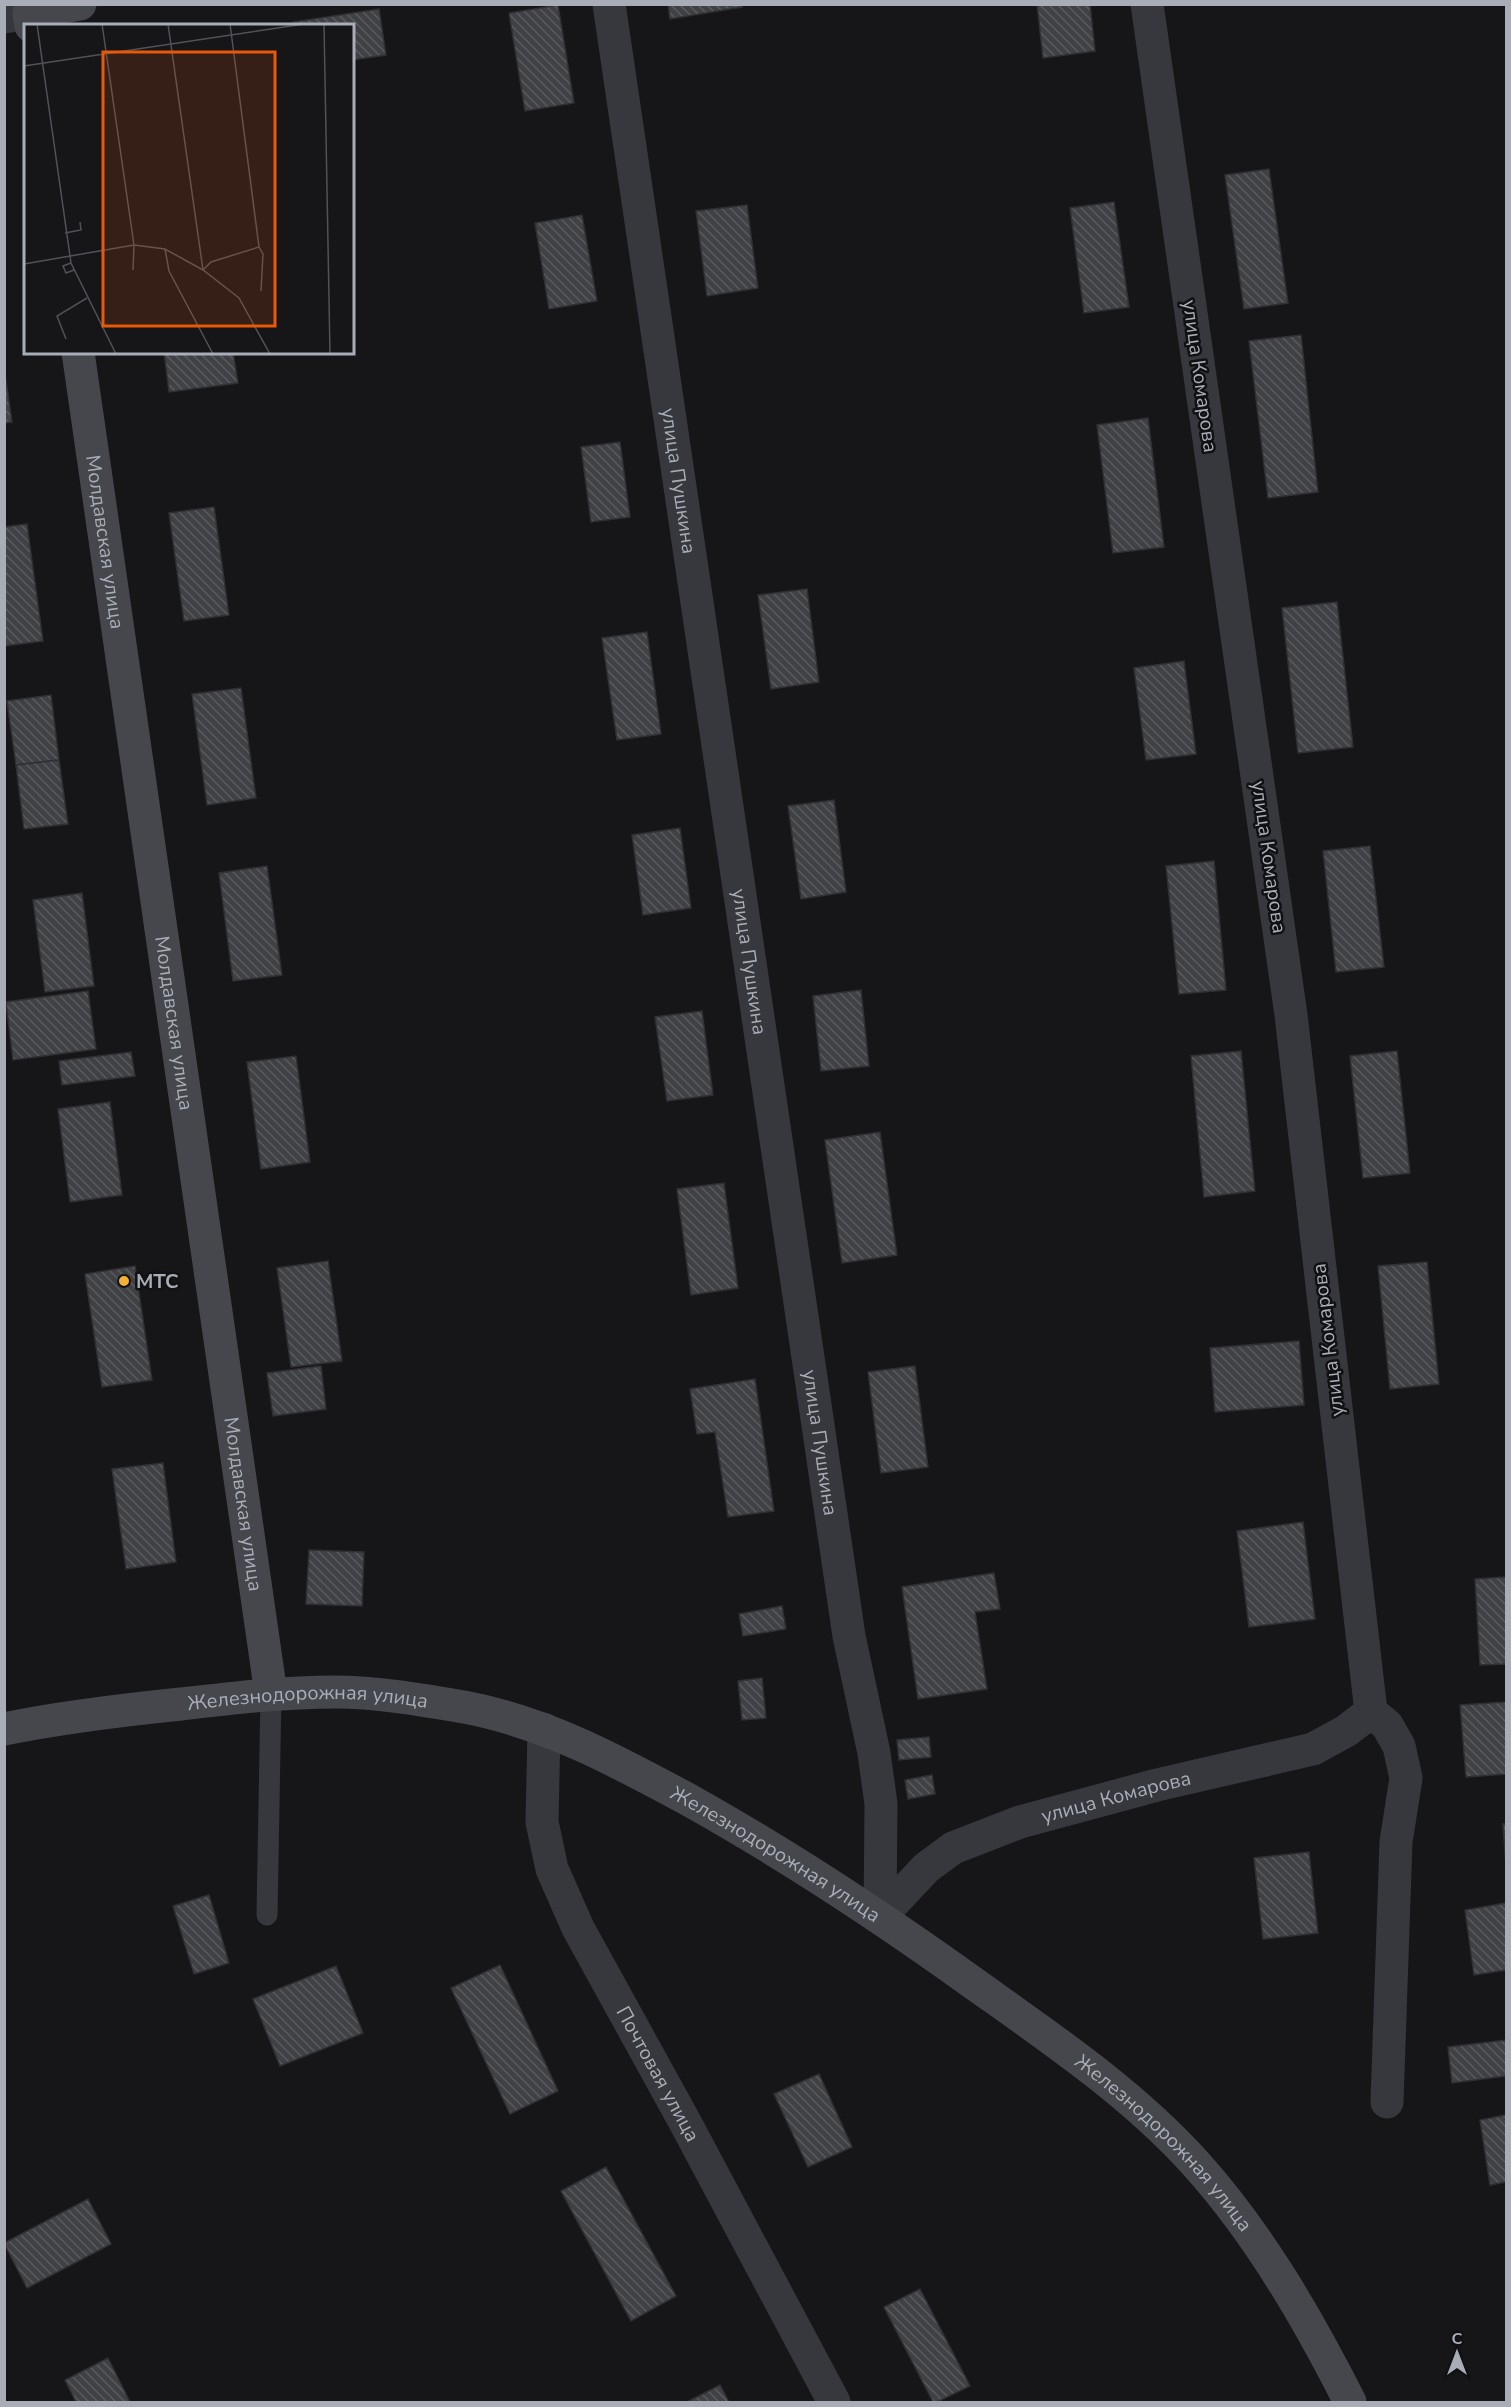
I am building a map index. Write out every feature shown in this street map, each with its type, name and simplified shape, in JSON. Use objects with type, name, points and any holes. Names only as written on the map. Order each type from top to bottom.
[{"type":"main road","points":[[23,15],[80,4]]},
{"type":"main road","name":"Молдавская улица","points":[[78,354],[272,1694]]},
{"type":"main road","name":"Железнодорожная улица","points":[[4,1729],[67,1716],[272,1694],[339,1692],[397,1697],[469,1708],[544,1729],[615,1760],[726,1821],[880,1917],[1087,2067],[1141,2110],[1195,2163],[1237,2214],[1272,2264],[1350,2403]]},
{"type":"street","name":"улица Пушкина","points":[[609,4],[849,1636],[881,1804],[880,1917]]},
{"type":"street","name":"улица Комарова","points":[[880,1917],[926,1868],[953,1848],[1031,1819],[1157,1785],[1313,1749],[1346,1731],[1371,1712],[1291,1015],[1147,4]]},
{"type":"street","points":[[1371,1712],[1387,1725],[1399,1746],[1406,1778],[1396,1842],[1387,2102]]},
{"type":"street","name":"Почтовая улица","points":[[544,1729],[542,1822],[552,1869],[578,1928],[686,2124],[834,2403]]},
{"type":"lane","points":[[267,1915],[272,1694]]},
{"type":"building","points":[[668,4],[742,4],[742,7],[670,19]]},
{"type":"building","points":[[1037,4],[1090,4],[1095,51],[1043,58]]},
{"type":"building","points":[[558,5],[574,103],[525,111],[509,13]]},
{"type":"building","points":[[379,9],[386,55],[354,60],[354,24],[294,24],[293,22]]},
{"type":"building","points":[[1269,169],[1288,303],[1244,309],[1225,175]]},
{"type":"building","points":[[1114,202],[1129,307],[1084,313],[1070,208]]},
{"type":"building","points":[[747,205],[758,288],[707,296],[696,211]]},
{"type":"building","points":[[582,215],[597,301],[549,309],[535,223]]},
{"type":"building","points":[[1301,335],[1318,492],[1268,498],[1249,341]]},
{"type":"building","points":[[164,354],[233,354],[238,383],[169,392]]},
{"type":"building","points":[[4,367],[12,422],[4,423]]},
{"type":"building","points":[[1148,418],[1164,547],[1113,553],[1097,425]]},
{"type":"building","points":[[620,442],[630,517],[591,522],[581,447]]},
{"type":"building","points":[[214,507],[229,615],[184,621],[169,513]]},
{"type":"building","points":[[27,524],[43,641],[4,646],[4,527]]},
{"type":"building","points":[[807,589],[819,682],[771,689],[758,595]]},
{"type":"building","points":[[1337,602],[1353,747],[1298,753],[1282,608]]},
{"type":"building","points":[[647,632],[661,734],[617,740],[602,638]]},
{"type":"building","points":[[1184,661],[1196,754],[1146,760],[1134,668]]},
{"type":"building","points":[[241,688],[256,798],[207,805],[192,694]]},
{"type":"building","points":[[51,695],[59,760],[16,765],[7,701]]},
{"type":"building","points":[[59,760],[68,824],[24,829],[16,765]]},
{"type":"building","points":[[834,800],[846,892],[801,899],[788,806]]},
{"type":"building","points":[[680,828],[691,908],[643,915],[632,835]]},
{"type":"building","points":[[1370,846],[1384,967],[1336,972],[1323,851]]},
{"type":"building","points":[[1214,861],[1226,990],[1179,994],[1166,866]]},
{"type":"building","points":[[267,866],[282,975],[233,981],[219,873]]},
{"type":"building","points":[[82,893],[94,986],[45,992],[33,900]]},
{"type":"building","points":[[861,990],[869,1066],[821,1071],[813,996]]},
{"type":"building","points":[[88,991],[96,1049],[13,1060],[6,1002]]},
{"type":"building","points":[[702,1011],[713,1095],[667,1101],[655,1017]]},
{"type":"building","points":[[1241,1051],[1255,1191],[1204,1197],[1191,1056]]},
{"type":"building","points":[[1397,1051],[1410,1173],[1363,1178],[1350,1056]]},
{"type":"building","points":[[131,1052],[135,1076],[62,1085],[59,1061]]},
{"type":"building","points":[[296,1056],[310,1162],[261,1169],[247,1062]]},
{"type":"building","points":[[110,1102],[122,1195],[70,1202],[58,1109]]},
{"type":"building","points":[[880,1132],[897,1255],[842,1263],[825,1140]]},
{"type":"building","points":[[724,1183],[738,1288],[691,1295],[677,1189]]},
{"type":"building","points":[[328,1261],[342,1361],[291,1367],[277,1268]]},
{"type":"building","points":[[1427,1262],[1439,1384],[1390,1389],[1378,1266]]},
{"type":"building","points":[[135,1266],[152,1380],[102,1387],[85,1274]]},
{"type":"building","points":[[1299,1341],[1304,1405],[1215,1412],[1210,1348]]},
{"type":"building","points":[[321,1366],[326,1409],[273,1416],[267,1373]]},
{"type":"building","points":[[915,1366],[928,1467],[881,1473],[868,1372]]},
{"type":"building","points":[[755,1379],[774,1511],[728,1517],[715,1432],[697,1434],[690,1389]]},
{"type":"building","points":[[163,1463],[176,1562],[126,1569],[112,1469]]},
{"type":"building","points":[[1303,1522],[1315,1619],[1249,1627],[1237,1531]]},
{"type":"building","points":[[309,1550],[364,1552],[362,1606],[306,1604]]},
{"type":"building","points":[[994,1573],[1000,1609],[975,1612],[987,1689],[918,1699],[902,1587]]},
{"type":"building","points":[[1506,1577],[1506,1664],[1480,1665],[1475,1579]]},
{"type":"building","points":[[782,1606],[786,1629],[743,1636],[739,1614]]},
{"type":"building","points":[[762,1678],[766,1718],[742,1720],[738,1681]]},
{"type":"building","points":[[1506,1702],[1506,1774],[1466,1777],[1460,1705]]},
{"type":"building","points":[[929,1737],[931,1757],[899,1760],[897,1740]]},
{"type":"building","points":[[932,1775],[935,1794],[908,1799],[905,1780]]},
{"type":"building","points":[[1503,1824],[1506,1824],[1506,1865]]},
{"type":"building","points":[[1309,1852],[1318,1933],[1263,1939],[1254,1858]]},
{"type":"building","points":[[209,1895],[229,1963],[194,1974],[173,1906]]},
{"type":"building","points":[[1506,1903],[1506,1970],[1474,1975],[1465,1910]]},
{"type":"building","points":[[500,1965],[558,2091],[510,2114],[451,1988]]},
{"type":"building","points":[[336,1966],[363,2033],[280,2066],[253,1999]]},
{"type":"building","points":[[1506,2040],[1506,2076],[1452,2083],[1448,2047]]},
{"type":"building","points":[[819,2074],[852,2147],[808,2167],[774,2094]]},
{"type":"building","points":[[1506,2115],[1506,2182],[1490,2185],[1480,2120]]},
{"type":"building","points":[[606,2167],[676,2296],[631,2321],[561,2191]]},
{"type":"building","points":[[88,2199],[111,2244],[27,2288],[4,2243]]},
{"type":"building","points":[[920,2289],[970,2386],[937,2402],[933,2402],[884,2307]]},
{"type":"building","points":[[108,2358],[130,2402],[76,2402],[65,2380]]},
{"type":"building","points":[[720,2385],[729,2402],[687,2402]]},
{"type":"place","name":"МТС","points":[[124,1281]]}]
